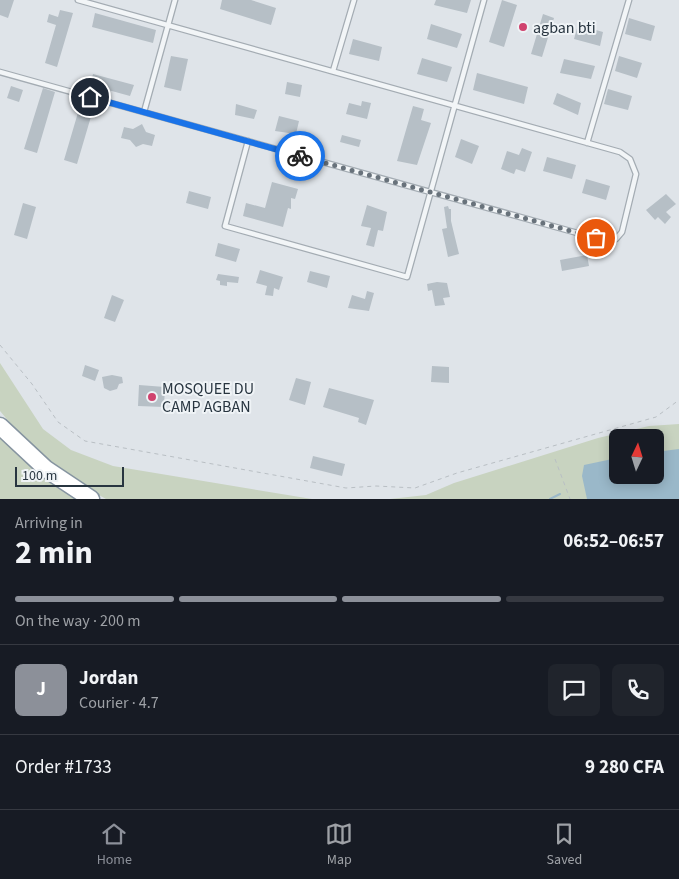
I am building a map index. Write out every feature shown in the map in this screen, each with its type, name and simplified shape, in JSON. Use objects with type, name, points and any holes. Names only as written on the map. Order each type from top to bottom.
[{"type":"highway","points":[[0,426],[46,469],[92,499]]},
{"type":"lane","points":[[0,72],[606,241],[616,239],[622,232],[636,174],[635,167],[630,159],[620,152],[78,0]]},
{"type":"lane","points":[[144,112],[175,0]]},
{"type":"lane","points":[[333,72],[354,0]]},
{"type":"lane","points":[[248,141],[224,226],[406,277],[484,0]]},
{"type":"lane","points":[[588,143],[629,0]]},
{"type":"path","points":[[0,344],[32,384],[58,422],[85,441],[346,488],[376,486],[415,488],[458,473],[656,417],[679,400]]},
{"type":"path","points":[[555,459],[570,499]]},
{"type":"green space","points":[[0,363],[43,429],[71,450],[113,466],[312,499],[106,499],[74,481],[48,461],[21,436],[0,411]]},
{"type":"green space","points":[[679,424],[679,499],[390,499],[426,495],[454,483],[609,435],[609,484],[664,484],[664,429],[636,429]]},
{"type":"green space","points":[[0,429],[81,499],[0,499]]},
{"type":"water","points":[[679,449],[679,499],[587,499],[582,476],[584,465],[609,460],[609,484],[664,484],[664,451]]},
{"type":"building","points":[[0,0],[14,0],[8,18],[0,15]]},
{"type":"building","points":[[222,0],[251,0],[276,8],[271,25],[220,9]]},
{"type":"building","points":[[436,0],[471,0],[467,13],[434,5]]},
{"type":"building","points":[[502,0],[517,5],[504,47],[489,42]]},
{"type":"building","points":[[60,10],[73,13],[57,67],[45,63],[56,25],[47,22],[49,14],[58,17]]},
{"type":"building","points":[[95,13],[156,30],[153,43],[92,27]]},
{"type":"building","points":[[543,14],[554,18],[542,57],[531,54]]},
{"type":"building","points":[[629,18],[655,26],[651,41],[625,34]]},
{"type":"building","points":[[431,24],[462,34],[457,48],[427,39]]},
{"type":"building","points":[[578,25],[603,32],[600,46],[574,39]]},
{"type":"building","points":[[353,39],[382,47],[379,61],[349,54]]},
{"type":"building","points":[[171,56],[188,59],[181,91],[164,87]]},
{"type":"building","points":[[619,56],[642,63],[637,78],[615,71]]},
{"type":"building","points":[[422,58],[452,67],[447,82],[417,74]]},
{"type":"building","points":[[564,59],[595,66],[591,79],[560,73]]},
{"type":"building","points":[[477,73],[528,87],[524,104],[473,90]]},
{"type":"building","points":[[93,74],[134,85],[130,96],[90,85]]},
{"type":"building","points":[[287,82],[302,85],[300,97],[285,94]]},
{"type":"building","points":[[11,86],[23,90],[19,102],[7,98]]},
{"type":"building","points":[[43,88],[55,92],[37,153],[24,149]]},
{"type":"building","points":[[608,89],[632,96],[628,110],[604,104]]},
{"type":"building","points":[[557,93],[581,103],[578,115],[553,104]]},
{"type":"building","points":[[82,99],[95,103],[77,164],[64,160]]},
{"type":"building","points":[[362,101],[371,103],[367,119],[346,114],[349,103],[361,106]]},
{"type":"building","points":[[236,104],[257,110],[254,119],[235,115]]},
{"type":"building","points":[[413,106],[424,109],[421,120],[431,123],[417,165],[397,161]]},
{"type":"building","points":[[279,116],[299,121],[296,134],[275,131]]},
{"type":"building","points":[[142,124],[146,132],[155,135],[152,146],[143,144],[136,147],[130,140],[121,138],[124,127],[133,129]]},
{"type":"building","points":[[342,135],[361,140],[359,147],[340,142]]},
{"type":"building","points":[[461,139],[479,146],[472,164],[455,157]]},
{"type":"building","points":[[522,148],[532,152],[525,172],[516,169],[514,174],[501,169],[507,151],[519,155]]},
{"type":"building","points":[[547,157],[576,165],[572,179],[543,171]]},
{"type":"building","points":[[586,179],[610,186],[606,200],[582,193]]},
{"type":"building","points":[[272,182],[298,189],[295,199],[291,198],[291,209],[288,208],[283,227],[243,216],[246,203],[265,208]]},
{"type":"building","points":[[189,191],[211,197],[208,209],[186,203]]},
{"type":"building","points":[[666,194],[676,204],[666,212],[671,217],[665,224],[658,217],[655,220],[646,210]]},
{"type":"building","points":[[23,203],[36,207],[27,239],[14,235]]},
{"type":"building","points":[[367,205],[387,212],[383,231],[378,230],[374,247],[366,245],[371,228],[361,226]]},
{"type":"building","points":[[448,206],[451,209],[451,221],[459,254],[448,257],[442,229],[447,228],[444,207]]},
{"type":"building","points":[[218,243],[240,249],[236,262],[215,256]]},
{"type":"building","points":[[587,255],[589,266],[562,271],[560,260]]},
{"type":"building","points":[[260,270],[283,277],[279,290],[274,288],[273,296],[265,295],[267,286],[256,283]]},
{"type":"building","points":[[310,271],[330,276],[327,288],[307,282]]},
{"type":"building","points":[[218,274],[239,277],[238,283],[227,282],[227,286],[220,285],[220,281],[216,280]]},
{"type":"building","points":[[447,283],[450,297],[443,298],[445,305],[435,306],[432,290],[428,291],[427,284]]},
{"type":"building","points":[[367,291],[374,293],[369,311],[348,308],[352,295],[365,299]]},
{"type":"building","points":[[112,295],[124,300],[115,322],[104,318]]},
{"type":"building","points":[[85,365],[99,370],[95,381],[82,376]]},
{"type":"building","points":[[432,366],[449,367],[449,383],[431,382]]},
{"type":"building","points":[[112,375],[122,377],[123,383],[119,384],[117,389],[110,391],[104,388],[102,377]]},
{"type":"building","points":[[296,378],[311,382],[305,405],[289,400]]},
{"type":"building","points":[[139,385],[165,387],[164,407],[138,406]]},
{"type":"building","points":[[329,388],[374,400],[366,425],[358,422],[359,418],[323,407]]},
{"type":"building","points":[[313,456],[345,464],[342,476],[310,468]]},
{"type":"waterway","points":[[550,499],[560,494]]},
{"type":"way so far","points":[[300,156],[596,238]]},
{"type":"place","name":"agban bti","points":[[523,27]]},
{"type":"place","name":"MOSQUEE DU CAMP AGBAN","points":[[152,397]]},
{"type":"route","points":[[90,97],[300,156]]}]
